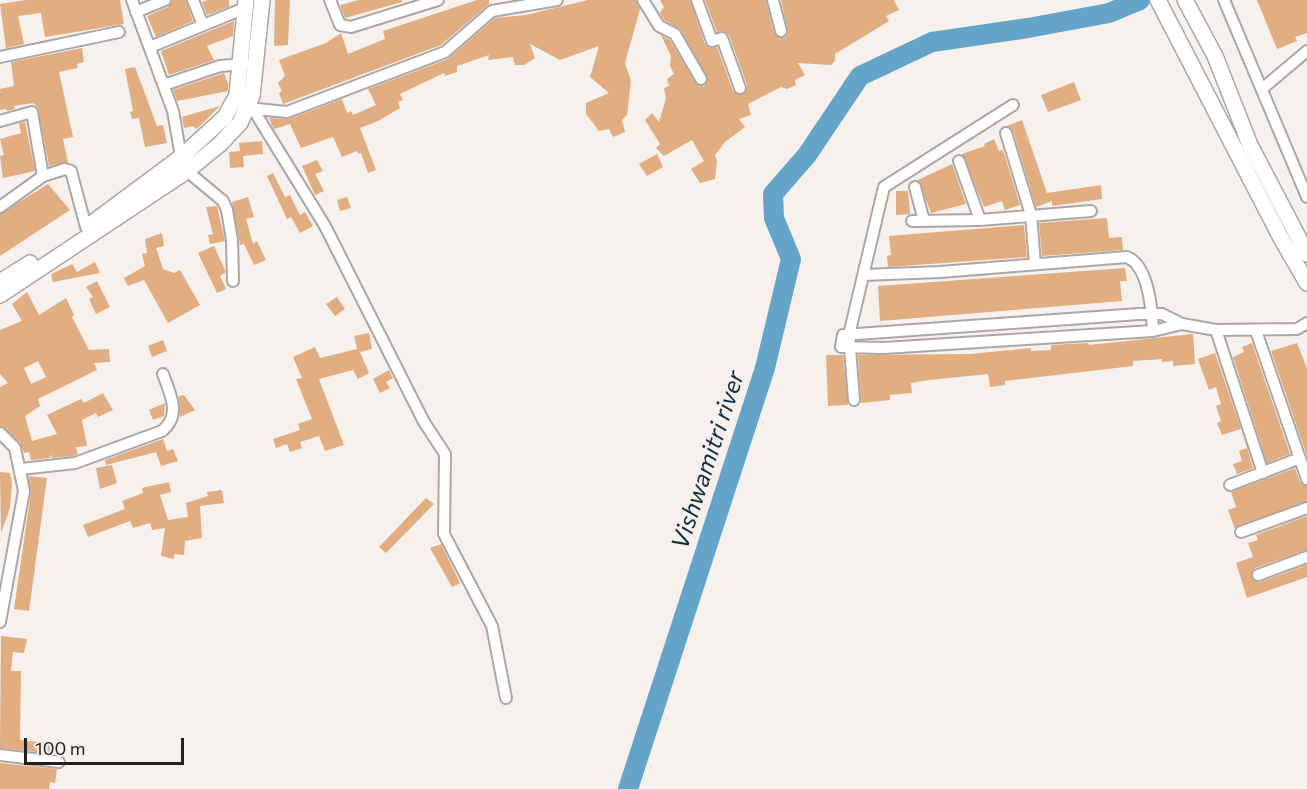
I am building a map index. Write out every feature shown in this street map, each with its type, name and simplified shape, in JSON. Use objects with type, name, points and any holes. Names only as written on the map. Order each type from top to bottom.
[{"type":"street","points":[[132,0],[173,111],[184,164],[223,201],[227,210],[232,240],[233,280]]},
{"type":"street","points":[[136,12],[165,0]]},
{"type":"street","points":[[193,0],[203,25]]},
{"type":"street","points":[[0,282],[184,164],[220,144],[240,123],[250,108],[257,69],[262,0]]},
{"type":"street","points":[[343,0],[331,2],[340,25],[351,27],[438,0]]},
{"type":"street","points":[[250,108],[287,112],[445,52],[496,4],[557,0]]},
{"type":"street","points":[[643,0],[658,26],[675,34],[701,79]]},
{"type":"street","points":[[698,0],[712,41],[722,38],[740,88]]},
{"type":"street","points":[[773,0],[781,31]]},
{"type":"street","points":[[1158,0],[1281,238],[1307,283]]},
{"type":"street","points":[[1185,0],[1215,56],[1250,145],[1307,254]]},
{"type":"street","points":[[1227,3],[1307,197]]},
{"type":"street","points":[[150,47],[246,4]]},
{"type":"street","points":[[0,295],[184,164],[225,117],[237,95],[246,4]]},
{"type":"street","points":[[0,57],[119,32]]},
{"type":"street","points":[[1263,88],[1307,51]]},
{"type":"street","points":[[164,85],[220,66],[240,63],[257,69]]},
{"type":"street","points":[[849,336],[884,187],[1013,105]]},
{"type":"street","points":[[250,108],[325,226],[424,422],[445,454],[444,534],[492,626],[506,698]]},
{"type":"street","points":[[0,121],[32,112],[43,176]]},
{"type":"street","points":[[1006,133],[1032,215],[1035,264]]},
{"type":"street","points":[[959,162],[980,220]]},
{"type":"street","points":[[0,207],[43,176],[65,169],[72,171],[86,226]]},
{"type":"street","points":[[915,187],[924,220]]},
{"type":"street","points":[[912,221],[980,220],[1091,211]]},
{"type":"street","points":[[863,275],[1132,259],[1137,263],[1151,299],[1153,331]]},
{"type":"street","points":[[1182,324],[1153,331],[850,349],[841,347],[841,337],[849,336],[1152,314],[1162,314],[1182,324],[1216,330],[1297,329],[1307,323]]},
{"type":"street","points":[[962,328],[964,343]]},
{"type":"street","points":[[1216,330],[1263,473]]},
{"type":"street","points":[[1256,331],[1307,479]]},
{"type":"street","points":[[850,349],[854,400]]},
{"type":"street","points":[[21,469],[75,463],[162,431],[175,412],[163,374]]},
{"type":"street","points":[[0,432],[15,448],[24,491],[0,622]]},
{"type":"street","points":[[1230,484],[1300,458]]},
{"type":"street","points":[[1241,532],[1307,508]]},
{"type":"street","points":[[1258,575],[1307,557]]},
{"type":"street","points":[[0,755],[59,762]]},
{"type":"building","points":[[26,0],[120,0],[124,24],[45,37],[41,13],[18,16],[24,44],[6,48],[0,4]]},
{"type":"building","points":[[172,0],[186,0],[193,21],[156,37],[147,16],[168,7]]},
{"type":"building","points":[[229,0],[229,7],[207,15],[202,2]]},
{"type":"building","points":[[275,0],[290,0],[288,45],[274,46]]},
{"type":"building","points":[[359,0],[402,0],[402,2],[345,18],[340,5]]},
{"type":"building","points":[[477,0],[489,0],[489,4],[441,45],[283,104],[279,93],[282,91],[278,83],[285,76],[279,60],[326,43],[341,33],[348,54],[385,39],[383,31]]},
{"type":"building","points":[[588,0],[636,0],[640,9],[625,63],[631,81],[627,115],[622,120],[625,132],[613,137],[609,129],[599,131],[586,114],[586,103],[609,93],[590,77],[599,46],[560,60],[530,44],[535,58],[524,65],[515,65],[513,57],[488,60],[489,55],[457,66],[457,72],[445,76],[444,73],[400,94],[403,100],[398,102],[400,108],[360,128],[376,170],[368,173],[361,153],[358,154],[357,151],[342,157],[333,137],[301,148],[290,124],[274,129],[269,118],[289,119],[342,99],[347,113],[351,111],[353,115],[376,105],[368,89],[448,59],[495,18],[526,15]]},
{"type":"building","points":[[660,0],[690,0],[705,44],[710,48],[717,47],[733,91],[739,95],[746,92],[747,85],[729,35],[724,31],[717,32],[705,0],[766,0],[774,33],[780,38],[786,37],[788,32],[781,0],[894,0],[899,10],[886,16],[889,21],[835,54],[835,61],[831,65],[798,63],[805,75],[795,80],[796,85],[787,89],[781,87],[748,104],[751,115],[739,119],[745,127],[725,142],[715,155],[717,161],[715,179],[700,183],[691,169],[704,161],[692,140],[664,156],[656,148],[660,144],[645,120],[652,113],[659,122],[666,98],[664,88],[669,86],[667,79],[674,74],[670,66],[671,56],[661,35],[670,40],[697,85],[704,86],[708,80],[681,30],[664,20],[660,13],[664,7]]},
{"type":"building","points":[[1257,0],[1307,0],[1307,33],[1295,37],[1297,41],[1277,49]]},
{"type":"building","points":[[234,21],[233,36],[207,46],[214,60],[169,75],[161,51]]},
{"type":"building","points":[[82,48],[84,62],[77,64],[78,68],[59,72],[73,137],[63,139],[68,162],[49,166],[38,108],[33,103],[14,106],[15,109],[7,111],[6,109],[0,110],[0,89],[14,86],[11,62]]},
{"type":"building","points":[[135,67],[157,126],[163,125],[167,143],[145,147],[139,118],[132,119],[130,112],[133,111],[125,69]]},
{"type":"building","points":[[224,73],[228,91],[177,101],[173,90]]},
{"type":"building","points":[[1074,82],[1081,100],[1048,112],[1041,95]]},
{"type":"building","points":[[220,106],[197,129],[193,126],[184,128],[182,117]]},
{"type":"building","points":[[1022,120],[1047,193],[1101,185],[1102,199],[1052,206],[1052,201],[1036,207],[1013,131],[1007,126]]},
{"type":"building","points":[[25,122],[35,171],[3,178],[0,156],[4,155],[0,139],[21,133],[19,123]]},
{"type":"building","points":[[994,139],[999,151],[1003,150],[1020,205],[1005,210],[1002,201],[984,207],[962,154],[985,146],[984,144]]},
{"type":"building","points":[[262,141],[263,154],[243,156],[244,167],[230,168],[229,152],[240,151],[239,143]]},
{"type":"building","points":[[657,154],[663,167],[647,176],[639,164]]},
{"type":"building","points":[[317,160],[323,171],[315,174],[324,191],[315,195],[302,166]]},
{"type":"building","points":[[952,164],[966,204],[931,213],[918,180]]},
{"type":"building","points":[[273,173],[285,197],[290,195],[300,215],[305,212],[313,226],[300,233],[291,217],[287,219],[267,176]]},
{"type":"building","points":[[48,184],[70,210],[0,256],[0,214]]},
{"type":"building","points":[[896,191],[908,191],[910,214],[896,215]]},
{"type":"building","points":[[248,197],[254,217],[246,219],[253,244],[257,241],[266,260],[254,265],[244,244],[240,245],[232,202]]},
{"type":"building","points":[[347,197],[351,208],[340,211],[337,200]]},
{"type":"building","points":[[217,206],[225,241],[210,244],[208,235],[213,234],[206,207]]},
{"type":"building","points":[[1107,218],[1109,238],[1122,237],[1123,250],[1042,256],[1039,223]]},
{"type":"building","points":[[1024,225],[1027,257],[888,267],[887,256],[891,255],[889,236]]},
{"type":"building","points":[[162,233],[164,246],[156,248],[163,269],[174,273],[180,270],[200,305],[168,323],[144,280],[128,286],[124,278],[145,266],[142,254],[147,253],[145,239]]},
{"type":"building","points":[[214,246],[225,270],[225,273],[220,276],[226,289],[217,293],[198,253]]},
{"type":"building","points":[[95,262],[100,273],[53,282],[51,274],[72,264],[77,272]]},
{"type":"building","points":[[1125,268],[1127,281],[1120,281],[1122,301],[880,321],[878,286]]},
{"type":"building","points":[[97,281],[110,307],[96,314],[89,299],[93,297],[86,287]]},
{"type":"building","points":[[27,292],[39,315],[66,298],[74,315],[72,317],[89,350],[109,349],[110,362],[94,363],[97,370],[38,399],[40,406],[25,416],[32,441],[57,434],[47,415],[81,399],[84,403],[103,393],[113,410],[98,417],[96,413],[82,420],[87,446],[76,447],[78,454],[52,458],[51,454],[50,458],[31,460],[29,452],[24,453],[20,443],[0,426],[0,387],[8,383],[0,374],[0,330],[22,321],[12,304]],"holes":[[[38,361],[46,377],[31,384],[24,368]]]},
{"type":"building","points":[[337,297],[345,309],[335,316],[326,304]]},
{"type":"building","points":[[369,333],[372,349],[360,352],[369,373],[358,379],[353,370],[319,379],[344,445],[325,451],[319,436],[300,442],[302,448],[290,452],[287,444],[276,448],[273,439],[300,430],[298,424],[312,419],[296,379],[302,378],[293,357],[315,347],[320,358],[357,349],[354,336]]},
{"type":"building","points":[[1193,334],[1195,364],[1173,366],[1173,361],[1162,362],[1162,359],[1133,361],[1133,366],[1005,381],[1005,385],[990,387],[988,374],[929,380],[911,383],[912,393],[890,395],[890,400],[861,403],[858,355],[970,354],[1031,348],[1031,351],[1051,350],[1051,345],[1088,343],[1089,345]]},
{"type":"building","points":[[163,340],[167,351],[152,357],[148,346]]},
{"type":"building","points":[[1252,343],[1290,454],[1267,463],[1233,357],[1244,352],[1242,347]]},
{"type":"building","points":[[1297,343],[1307,368],[1307,456],[1271,351]]},
{"type":"building","points":[[1215,353],[1241,429],[1222,435],[1217,423],[1221,421],[1216,406],[1221,404],[1216,387],[1209,390],[1198,359]]},
{"type":"building","points":[[826,355],[843,355],[848,405],[828,406]]},
{"type":"building","points":[[389,370],[393,378],[386,382],[390,388],[380,393],[373,379]]},
{"type":"building","points":[[184,395],[195,410],[180,417],[179,396]]},
{"type":"building","points":[[165,403],[164,416],[153,420],[149,410]]},
{"type":"building","points":[[163,439],[167,451],[173,449],[178,461],[161,466],[156,452],[106,465],[105,460]]},
{"type":"building","points":[[1247,448],[1253,468],[1237,474],[1233,464],[1242,461],[1239,451]]},
{"type":"building","points":[[112,465],[117,483],[100,489],[96,468]]},
{"type":"building","points":[[1295,468],[1300,482],[1307,486],[1307,501],[1235,529],[1228,510],[1236,507],[1231,492]]},
{"type":"building","points":[[0,472],[10,473],[12,483],[10,508],[1,533]]},
{"type":"building","points":[[28,476],[47,478],[29,611],[14,609],[31,492]]},
{"type":"building","points":[[169,482],[171,492],[160,495],[168,520],[188,517],[186,503],[208,496],[207,492],[222,490],[224,503],[200,506],[202,538],[185,541],[184,555],[174,554],[174,559],[161,556],[165,528],[152,530],[150,523],[133,528],[130,521],[88,537],[83,525],[125,509],[122,501],[143,493],[142,488]]},
{"type":"building","points":[[426,498],[434,504],[386,553],[379,547]]},
{"type":"building","points":[[1307,516],[1307,550],[1255,568],[1251,574],[1253,580],[1260,582],[1307,565],[1307,577],[1247,598],[1236,563],[1253,557],[1248,543],[1258,540],[1256,535]]},
{"type":"building","points":[[441,544],[460,583],[452,587],[430,548]]},
{"type":"building","points":[[1,636],[27,639],[24,653],[13,652],[11,671],[21,671],[20,740],[58,744],[57,754],[0,748]]},
{"type":"building","points":[[0,763],[57,769],[55,783],[50,782],[49,789],[0,789]]},
{"type":"waterway","name":"Vishwamitri river","points":[[628,789],[765,368],[791,259],[774,218],[773,194],[807,155],[860,76],[932,42],[1109,13],[1140,0]]}]
